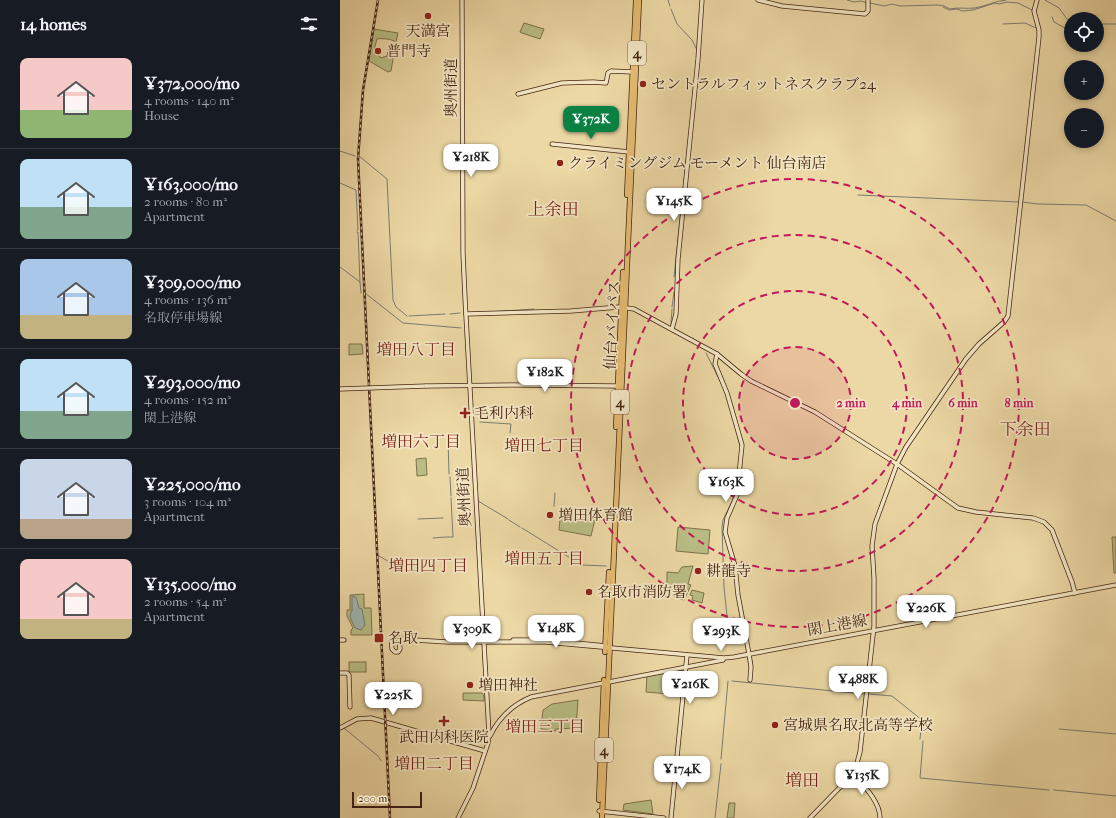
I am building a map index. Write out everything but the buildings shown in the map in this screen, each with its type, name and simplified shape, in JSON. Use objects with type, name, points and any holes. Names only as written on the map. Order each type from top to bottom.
[{"type":"highway","name":"仙台バイパス","points":[[623,307],[637,0]]},
{"type":"highway","name":"仙台バイパス","points":[[600,818],[606,682],[606,647],[637,0]]},
{"type":"street","name":"奥州街道","points":[[458,818],[473,788],[489,738],[466,314],[464,253],[462,0]]},
{"type":"street","points":[[672,329],[676,314],[678,259],[698,59],[702,0]]},
{"type":"street","points":[[758,0],[776,5],[865,14],[868,11],[868,0]]},
{"type":"street","points":[[810,818],[852,773],[861,748],[874,631],[873,534],[875,524],[897,464],[906,447],[966,359],[979,344],[1004,322],[1008,316],[1039,37],[1039,30],[1034,11],[1037,1]]},
{"type":"street","points":[[518,94],[562,82],[606,83],[608,73],[611,71],[633,72]]},
{"type":"street","points":[[552,144],[629,152]]},
{"type":"street","points":[[466,314],[571,311],[623,307],[634,308],[717,354],[746,378],[815,412],[897,464],[958,508],[966,511],[1036,518],[1044,522],[1052,530],[1075,593]]},
{"type":"street","points":[[717,354],[715,366],[727,393],[742,445],[737,495],[727,518],[725,532],[735,566],[738,595],[751,667],[750,680]]},
{"type":"street","points":[[340,388],[469,385],[619,386]]},
{"type":"street","name":"閖上港線","points":[[400,639],[447,642],[545,642],[734,658],[1116,585]]},
{"type":"street","points":[[671,818],[687,655]]},
{"type":"street","points":[[711,662],[713,657]]},
{"type":"street","points":[[489,738],[494,727],[508,710],[530,696],[734,658]]},
{"type":"street","points":[[340,673],[347,673],[349,675],[350,707]]},
{"type":"street","points":[[342,727],[357,719],[371,718],[485,751]]},
{"type":"street","points":[[489,728],[494,727]]},
{"type":"street","points":[[852,773],[867,790],[878,806],[880,818]]},
{"type":"street","points":[[600,811],[664,818]]},
{"type":"green space","points":[[524,23],[544,29],[540,39],[520,32]]},
{"type":"green space","points":[[374,29],[398,33],[396,42],[387,39],[377,39],[375,45],[375,51],[381,58],[387,56],[389,46],[395,47],[391,71],[388,72],[369,61]]},
{"type":"green space","points":[[349,344],[362,344],[363,354],[349,355]]},
{"type":"green space","points":[[426,458],[427,475],[417,476],[416,459]]},
{"type":"green space","points":[[561,508],[597,511],[591,536],[559,530]]},
{"type":"green space","points":[[678,527],[710,530],[708,554],[676,551]]},
{"type":"green space","points":[[1112,537],[1116,537],[1116,573],[1114,573]]},
{"type":"green space","points":[[693,566],[688,584],[691,585],[684,600],[667,594],[667,572],[678,573],[682,567]]},
{"type":"green space","points":[[692,590],[704,593],[702,603],[692,600],[693,596],[690,595]]},
{"type":"green space","points":[[364,594],[364,608],[371,608],[372,635],[351,635],[351,630],[353,628],[347,616],[347,610],[350,610],[350,595]]},
{"type":"green space","points":[[349,662],[366,662],[366,672],[349,672]]},
{"type":"green space","points":[[680,670],[683,671],[680,695],[646,692],[647,675]]},
{"type":"green space","points":[[463,693],[482,693],[484,696],[484,701],[463,700]]},
{"type":"green space","points":[[578,700],[576,728],[556,729],[556,731],[541,729],[543,710],[552,704]]},
{"type":"green space","points":[[663,757],[675,759],[673,775],[672,772],[666,772],[662,763]]},
{"type":"green space","points":[[651,800],[653,814],[623,810],[624,804]]},
{"type":"green space","points":[[729,803],[735,803],[734,818],[727,818]]},
{"type":"water","points":[[352,596],[356,597],[359,608],[362,609],[365,625],[361,630],[355,628],[350,617],[352,611]]},
{"type":"waterway","points":[[668,0],[670,6]]},
{"type":"waterway","points":[[847,0],[867,3]]},
{"type":"waterway","points":[[870,3],[884,6],[892,4],[900,6],[938,5],[950,9],[975,8],[1006,0]]},
{"type":"waterway","points":[[1045,0],[1059,8],[1064,15]]},
{"type":"waterway","points":[[943,7],[949,10],[957,9],[962,11],[973,10],[995,3],[999,4],[1007,2],[1018,3],[1032,10]]},
{"type":"waterway","points":[[671,9],[677,24],[692,40],[697,50]]},
{"type":"waterway","points":[[1052,17],[1054,22],[1064,27]]},
{"type":"waterway","points":[[1003,24],[1025,23],[1036,28]]},
{"type":"waterway","points":[[1104,24],[1116,24]]},
{"type":"waterway","points":[[674,277],[688,142]]},
{"type":"waterway","points":[[340,151],[355,156]]},
{"type":"waterway","points":[[359,156],[387,179],[393,300],[396,307],[407,316]]},
{"type":"waterway","points":[[340,183],[356,190],[357,230]]},
{"type":"waterway","points":[[858,195],[1019,202]]},
{"type":"waterway","points":[[1022,202],[1038,204],[1086,205],[1116,221]]},
{"type":"waterway","points":[[357,232],[360,282]]},
{"type":"waterway","points":[[340,267],[360,282],[361,293]]},
{"type":"waterway","points":[[672,307],[674,292]]},
{"type":"waterway","points":[[365,293],[403,323],[461,328]]},
{"type":"waterway","points":[[489,312],[534,309]]},
{"type":"waterway","points":[[671,323],[672,309]]},
{"type":"waterway","points":[[450,314],[460,313]]},
{"type":"waterway","points":[[409,316],[445,314]]},
{"type":"waterway","points":[[706,353],[720,381]]},
{"type":"waterway","points":[[480,422],[511,424],[510,433]]},
{"type":"waterway","points":[[734,422],[740,446]]},
{"type":"waterway","points":[[448,438],[449,474]]},
{"type":"waterway","points":[[729,635],[724,587],[722,527],[723,520],[733,499],[738,469]]},
{"type":"waterway","points":[[450,477],[451,496]]},
{"type":"waterway","points":[[554,506],[555,493]]},
{"type":"waterway","points":[[447,537],[453,537],[451,498]]},
{"type":"waterway","points":[[478,501],[508,519]]},
{"type":"waterway","points":[[418,519],[443,518]]},
{"type":"waterway","points":[[509,520],[520,527]]},
{"type":"waterway","points":[[522,528],[580,564]]},
{"type":"waterway","points":[[433,538],[446,537]]},
{"type":"waterway","points":[[379,556],[400,568]]},
{"type":"waterway","points":[[582,565],[606,566]]},
{"type":"waterway","points":[[721,759],[728,681]]},
{"type":"waterway","points":[[732,681],[864,694]]},
{"type":"waterway","points":[[869,694],[892,696],[922,720],[920,739]]},
{"type":"waterway","points":[[344,728],[378,756],[381,761]]},
{"type":"waterway","points":[[1059,729],[1116,734]]},
{"type":"waterway","points":[[923,741],[920,778],[1049,790]]},
{"type":"waterway","points":[[715,818],[721,764]]},
{"type":"waterway","points":[[1054,790],[1116,796]]},
{"type":"railway","points":[[378,0],[363,90],[358,159],[390,818]]},
{"type":"place","name":"天満宮","points":[[428,16]]},
{"type":"place","name":"普門寺","points":[[378,51]]},
{"type":"place","name":"セントラルフィットネスクラブ24","points":[[643,84]]},
{"type":"place","name":"クライミングジム モーメント 仙台南店","points":[[560,163]]},
{"type":"place","name":"毛利内科","points":[[465,413]]},
{"type":"place","name":"増田体育館","points":[[550,515]]},
{"type":"place","name":"耕龍寺","points":[[698,571]]},
{"type":"place","name":"名取市消防署","points":[[589,592]]},
{"type":"place","name":"名取","points":[[379,638]]},
{"type":"place","name":"増田神社","points":[[470,685]]},
{"type":"place","name":"武田内科医院","points":[[444,721]]},
{"type":"place","name":"宮城県名取北高等学校","points":[[775,725]]},
{"type":"district","name":"上余田","points":[[553,209]]},
{"type":"district","name":"増田八丁目","points":[[416,349]]},
{"type":"district","name":"下余田","points":[[1025,429]]},
{"type":"district","name":"増田六丁目","points":[[421,441]]},
{"type":"district","name":"増田七丁目","points":[[544,445]]},
{"type":"district","name":"増田五丁目","points":[[544,558]]},
{"type":"district","name":"増田四丁目","points":[[428,565]]},
{"type":"district","name":"増田三丁目","points":[[545,726]]},
{"type":"district","name":"増田二丁目","points":[[434,763]]},
{"type":"district","name":"増田","points":[[802,780]]}]
